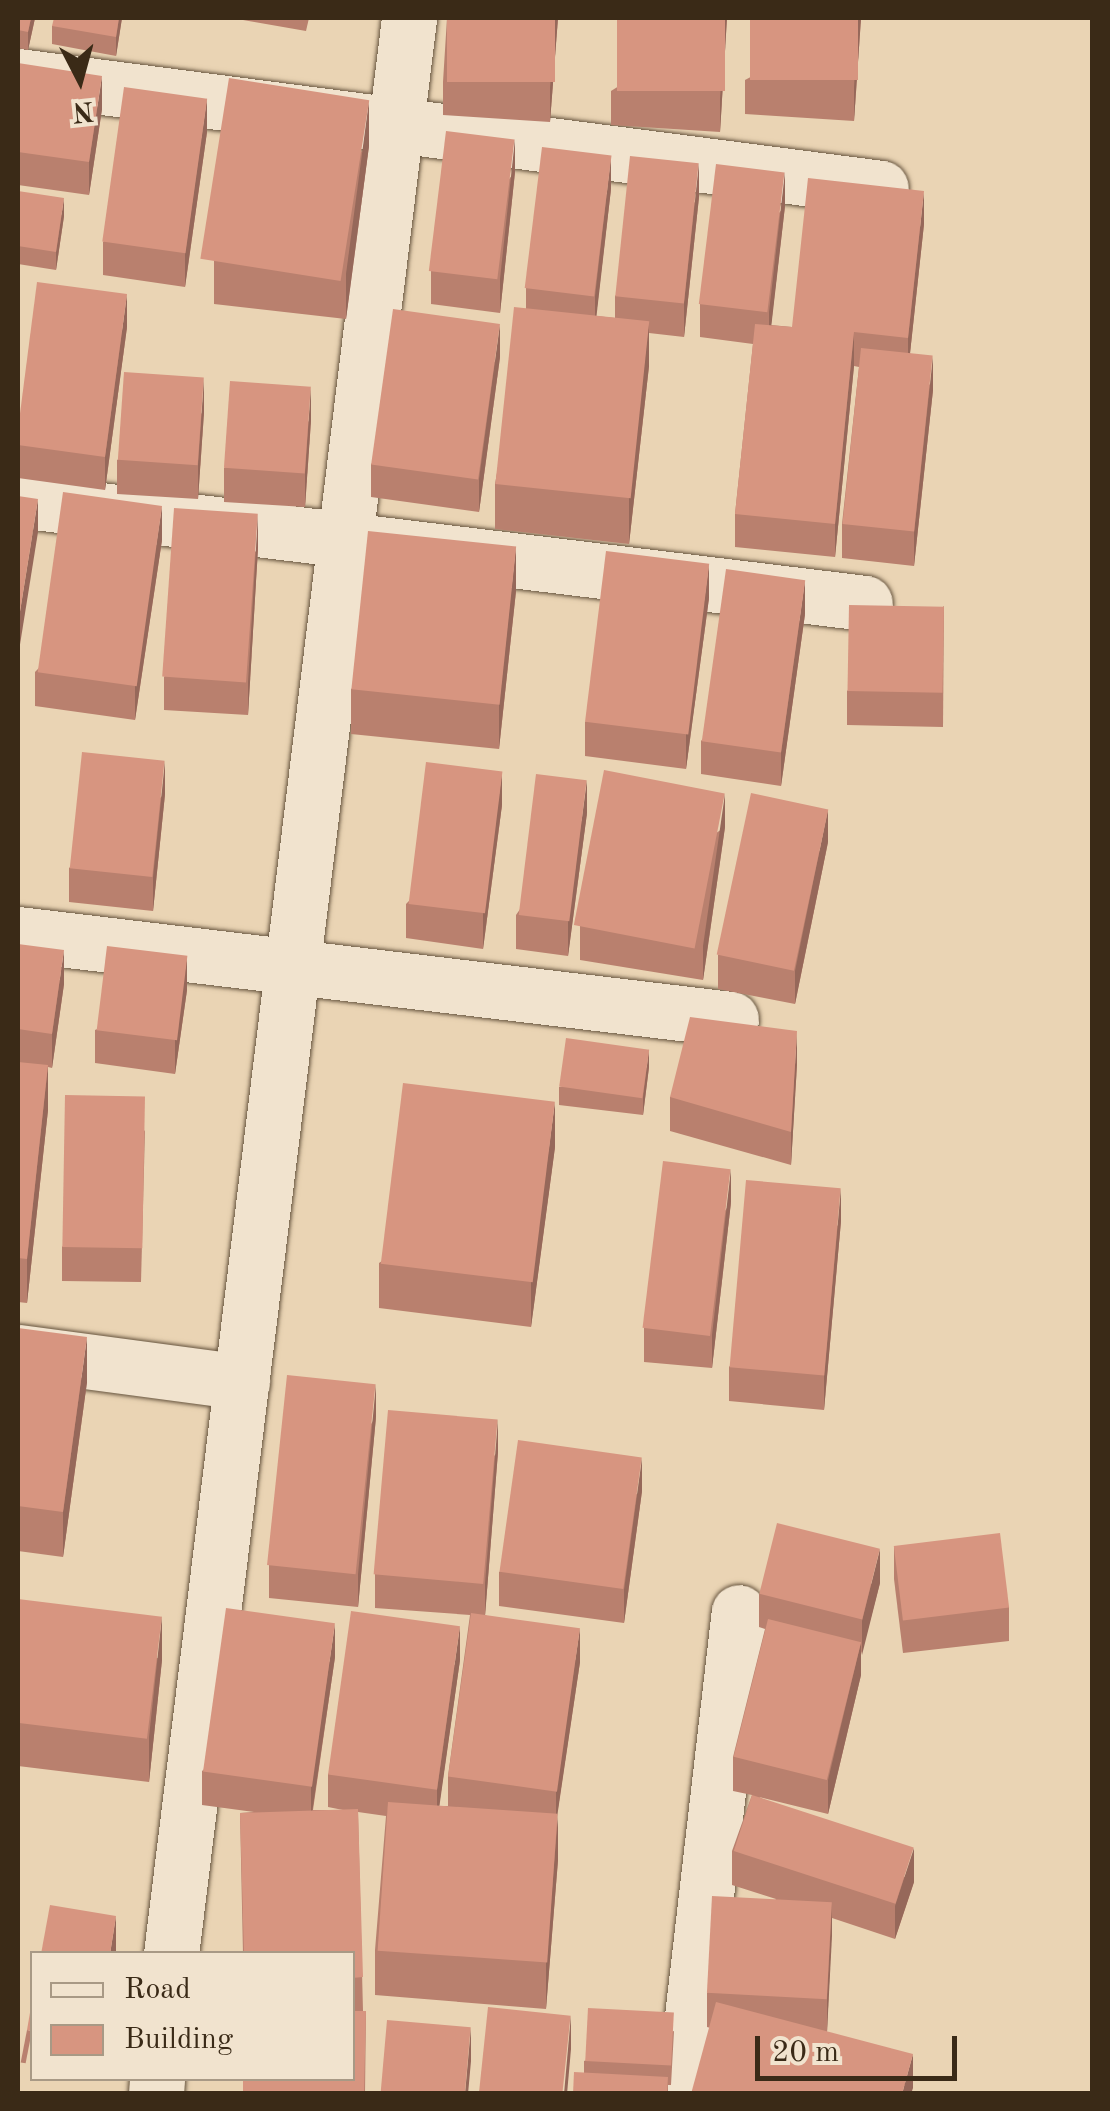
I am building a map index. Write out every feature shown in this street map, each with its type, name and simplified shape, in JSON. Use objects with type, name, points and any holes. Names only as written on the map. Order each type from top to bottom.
[{"type":"street","points":[[171,1951],[409,18]]},
{"type":"street","points":[[18,76],[914,192]]},
{"type":"street","points":[[18,500],[346,534],[865,603]]},
{"type":"street","points":[[18,934],[292,972],[731,1019]]},
{"type":"street","points":[[18,1352],[242,1382]]},
{"type":"street","points":[[683,2094],[739,1612]]},
{"type":"building","points":[[18,18],[31,18],[28,32],[18,30]]},
{"type":"building","points":[[54,18],[119,18],[116,37],[52,26]]},
{"type":"building","points":[[447,18],[555,18],[555,82],[447,82]]},
{"type":"building","points":[[617,18],[725,18],[725,91],[617,91]]},
{"type":"building","points":[[750,18],[858,18],[858,80],[750,80]]},
{"type":"building","points":[[18,63],[102,76],[89,162],[18,152]]},
{"type":"building","points":[[229,78],[369,100],[341,281],[200,259]]},
{"type":"building","points":[[124,87],[207,99],[185,253],[102,241]]},
{"type":"building","points":[[446,131],[514,139],[497,279],[429,271]]},
{"type":"building","points":[[542,147],[611,156],[594,296],[525,288]]},
{"type":"building","points":[[630,156],[699,163],[684,303],[615,296]]},
{"type":"building","points":[[716,164],[784,172],[767,312],[699,304]]},
{"type":"building","points":[[808,178],[924,191],[908,338],[854,332],[835,524],[735,514],[755,324],[792,327]]},
{"type":"building","points":[[18,191],[64,198],[56,252],[18,246]]},
{"type":"building","points":[[37,282],[127,294],[105,457],[18,445]]},
{"type":"building","points":[[514,307],[649,321],[631,498],[495,484]]},
{"type":"building","points":[[393,309],[500,324],[478,480],[371,464]]},
{"type":"building","points":[[861,348],[933,356],[914,532],[842,524]]},
{"type":"building","points":[[124,372],[204,378],[198,465],[118,460]]},
{"type":"building","points":[[230,381],[311,387],[305,473],[224,468]]},
{"type":"building","points":[[63,492],[162,506],[137,686],[38,672]]},
{"type":"building","points":[[18,496],[38,499],[18,624]]},
{"type":"building","points":[[174,508],[258,514],[246,682],[162,677]]},
{"type":"building","points":[[368,531],[516,547],[500,705],[351,689]]},
{"type":"building","points":[[606,551],[709,564],[688,734],[585,722]]},
{"type":"building","points":[[726,569],[805,580],[781,752],[702,741]]},
{"type":"building","points":[[849,605],[944,607],[942,693],[847,691]]},
{"type":"building","points":[[82,752],[165,761],[152,877],[70,868]]},
{"type":"building","points":[[426,762],[502,771],[485,913],[409,904]]},
{"type":"building","points":[[604,770],[725,793],[695,949],[574,925]]},
{"type":"building","points":[[536,774],[587,780],[569,921],[519,915]]},
{"type":"building","points":[[751,793],[828,809],[794,971],[717,954]]},
{"type":"building","points":[[18,944],[64,950],[52,1034],[18,1029]]},
{"type":"building","points":[[107,946],[187,956],[177,1040],[97,1030]]},
{"type":"building","points":[[690,1017],[797,1031],[791,1132],[670,1097]]},
{"type":"building","points":[[566,1038],[649,1050],[642,1098],[559,1087]]},
{"type":"building","points":[[18,1062],[48,1065],[27,1259],[18,1258]]},
{"type":"building","points":[[403,1083],[555,1102],[533,1282],[381,1264]]},
{"type":"building","points":[[65,1095],[145,1096],[142,1248],[62,1247]]},
{"type":"building","points":[[663,1161],[730,1169],[710,1336],[643,1328]]},
{"type":"building","points":[[746,1180],[841,1188],[824,1376],[730,1367]]},
{"type":"building","points":[[18,1328],[87,1337],[63,1512],[18,1506]]},
{"type":"building","points":[[287,1375],[376,1384],[356,1574],[267,1565]]},
{"type":"building","points":[[388,1410],[498,1420],[483,1584],[374,1574]]},
{"type":"building","points":[[518,1440],[642,1457],[623,1589],[499,1572]]},
{"type":"building","points":[[777,1523],[880,1549],[862,1619],[759,1594]]},
{"type":"building","points":[[1000,1533],[1009,1607],[903,1620],[894,1546]]},
{"type":"building","points":[[18,1599],[162,1617],[147,1739],[18,1723]]},
{"type":"building","points":[[226,1608],[335,1623],[312,1787],[203,1771]]},
{"type":"building","points":[[351,1611],[460,1626],[437,1790],[328,1774]]},
{"type":"building","points":[[471,1613],[580,1628],[557,1792],[448,1776]]},
{"type":"building","points":[[768,1619],[861,1642],[827,1780],[734,1757]]},
{"type":"building","points":[[752,1795],[914,1848],[895,1904],[734,1851]]},
{"type":"building","points":[[388,1802],[558,1814],[547,1962],[378,1951]]},
{"type":"building","points":[[358,1809],[363,1977],[355,1978],[355,1951],[244,1951],[240,1813]]},
{"type":"building","points":[[712,1896],[832,1902],[827,1999],[707,1993]]},
{"type":"building","points":[[50,1905],[116,1916],[110,1951],[42,1951]]},
{"type":"building","points":[[716,2002],[913,2054],[902,2094],[691,2094]]},
{"type":"building","points":[[488,2007],[571,2016],[562,2094],[479,2094]]},
{"type":"building","points":[[588,2008],[674,2013],[671,2065],[585,2061]]},
{"type":"building","points":[[355,2011],[366,2011],[364,2094],[243,2094],[243,2081],[355,2081]]},
{"type":"building","points":[[387,2020],[471,2027],[465,2094],[381,2094]]},
{"type":"building","points":[[574,2072],[668,2077],[667,2094],[573,2094]]}]
